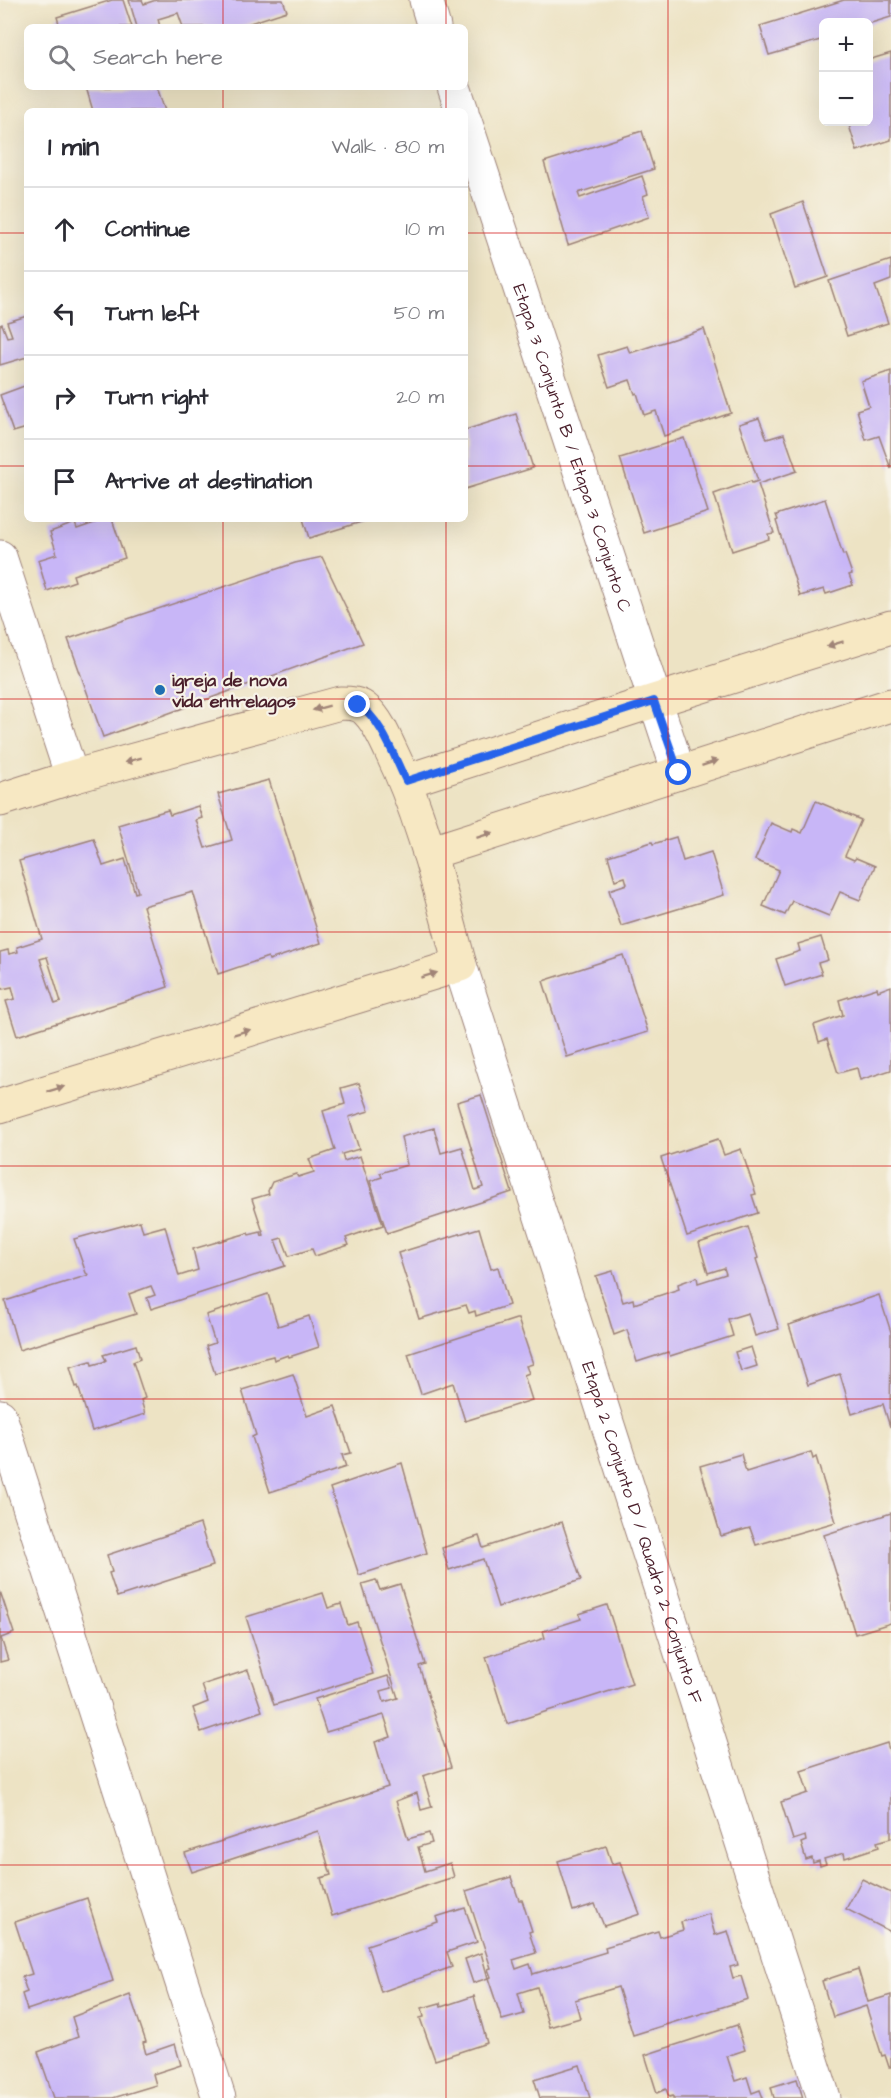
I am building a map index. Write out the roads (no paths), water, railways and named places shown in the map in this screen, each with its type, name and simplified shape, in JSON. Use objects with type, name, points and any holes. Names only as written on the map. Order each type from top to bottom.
[{"type":"street","points":[[426,0],[433,24]]},
{"type":"street","points":[[455,90],[461,108]]},
{"type":"street","name":"Etapa 3 Conjunto B / Etapa 3 Conjunto C","points":[[468,130],[679,773]]},
{"type":"street","points":[[0,557],[72,777]]},
{"type":"street","points":[[406,781],[891,627]]},
{"type":"street","points":[[0,800],[72,777],[340,703],[349,703],[364,708],[381,730],[406,781],[460,965],[0,1106]]},
{"type":"street","points":[[429,853],[891,705]]},
{"type":"street","name":"Etapa 2 Conjunto D / Quadra 2 Conjunto F","points":[[460,965],[824,2098]]},
{"type":"street","points":[[0,1416],[219,2098]]},
{"type":"place","name":"igreja de nova vida entrelagos","points":[[160,690]]}]
